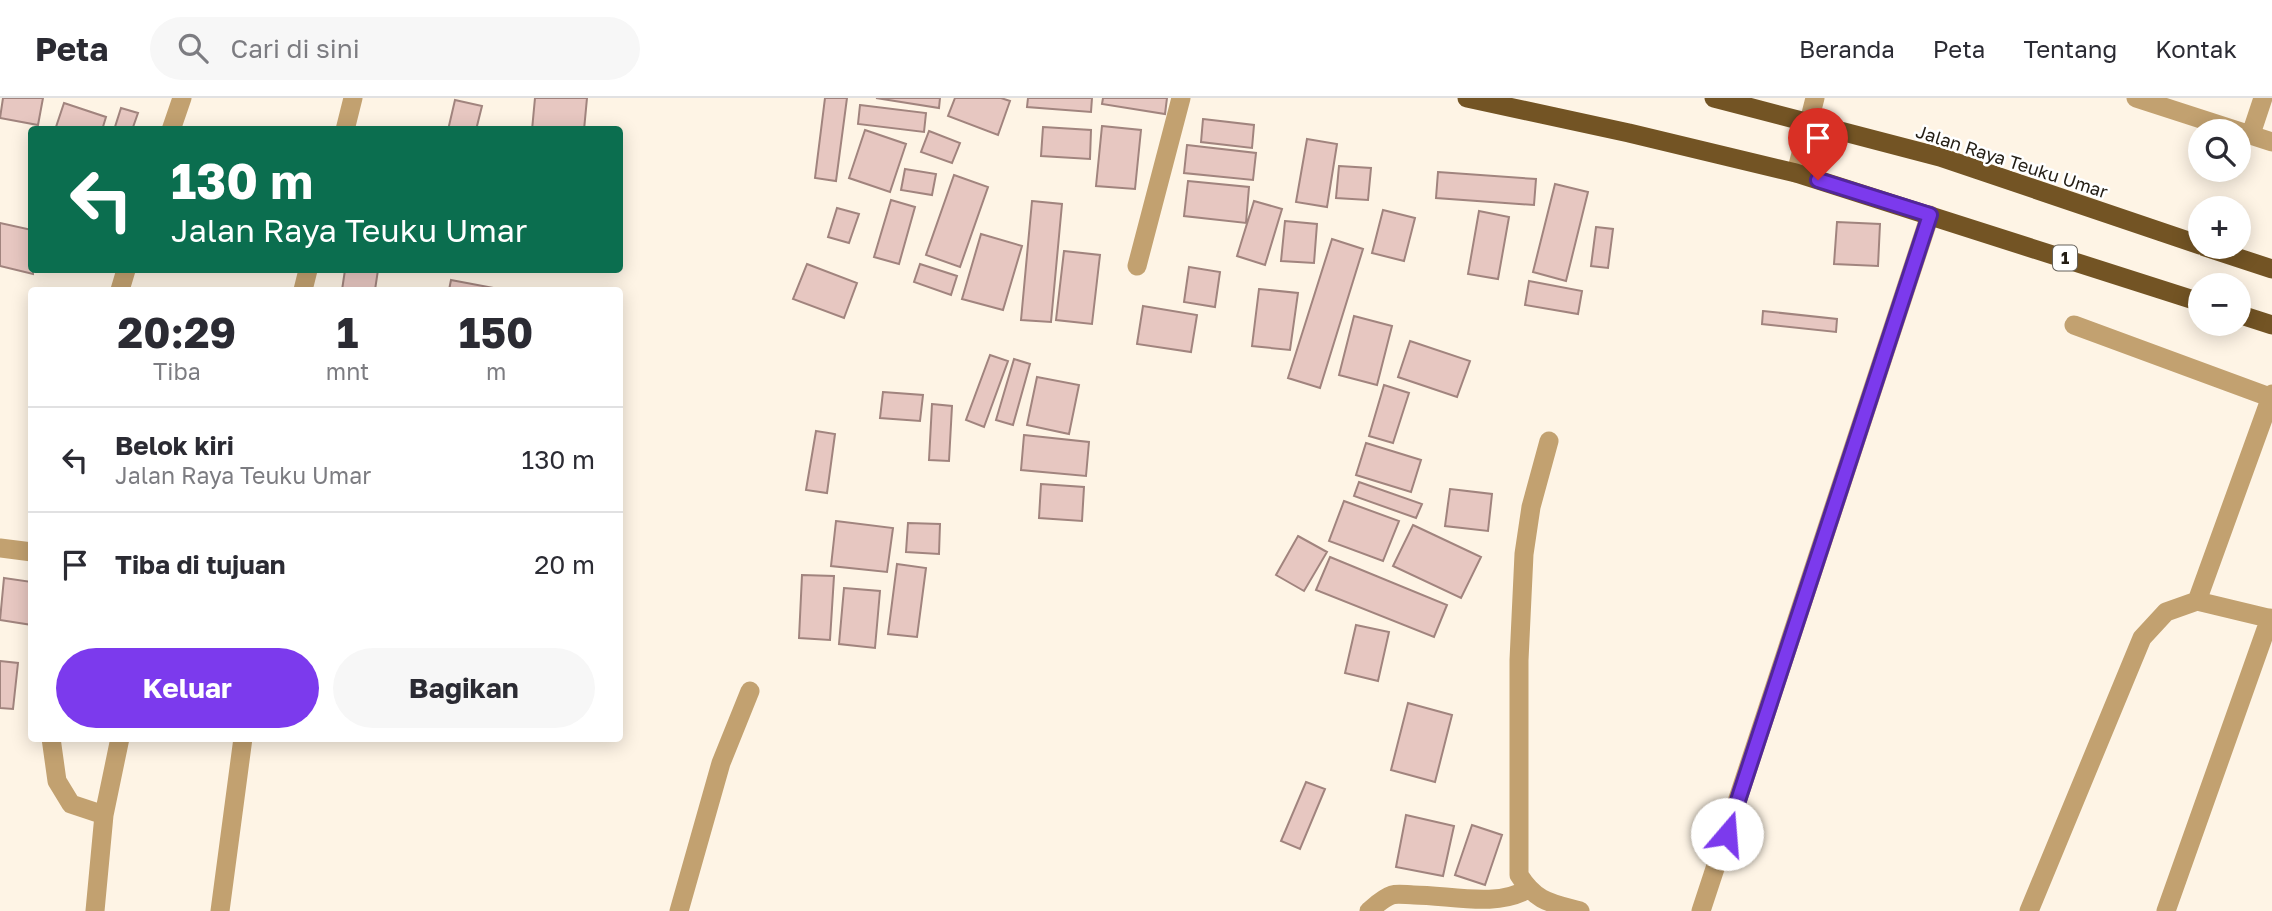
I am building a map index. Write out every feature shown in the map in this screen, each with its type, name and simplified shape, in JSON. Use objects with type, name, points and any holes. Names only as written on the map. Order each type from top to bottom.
[{"type":"highway","name":"1","points":[[1466,98],[1796,173],[2188,298]]},
{"type":"highway","name":"Jalan Raya Teuku Umar","points":[[1714,98],[1940,157],[2188,241]]},
{"type":"highway","points":[[2242,259],[2272,269]]},
{"type":"highway","points":[[2251,318],[2272,325]]},
{"type":"street","points":[[172,126],[182,98]]},
{"type":"street","points":[[346,126],[354,98]]},
{"type":"street","points":[[1137,266],[1181,98]]},
{"type":"street","points":[[1796,173],[1815,98]]},
{"type":"street","points":[[2136,98],[2202,119]]},
{"type":"street","points":[[2251,131],[2263,98]]},
{"type":"street","points":[[2251,134],[2272,142]]},
{"type":"street","points":[[1701,911],[1930,215]]},
{"type":"street","points":[[2074,324],[2272,396],[2197,601]]},
{"type":"street","points":[[1549,441],[1531,507],[1524,554],[1519,660],[1519,875],[1528,889],[1545,901],[1580,911]]},
{"type":"street","points":[[0,548],[28,552]]},
{"type":"street","points":[[2029,911],[2142,638],[2166,612],[2197,601],[2271,619],[2166,911]]},
{"type":"street","points":[[679,911],[721,763],[750,691]]},
{"type":"street","points":[[52,742],[57,781],[71,804],[104,815]]},
{"type":"street","points":[[94,911],[104,815],[119,742]]},
{"type":"street","points":[[220,911],[242,742]]},
{"type":"street","points":[[1369,911],[1393,895],[1442,895],[1482,900],[1515,897],[1528,889]]},
{"type":"building","points":[[3,98],[43,98],[38,125],[0,118]]},
{"type":"building","points":[[535,98],[587,98],[584,126],[532,126]]},
{"type":"building","points":[[825,98],[847,98],[836,181],[815,178]]},
{"type":"building","points":[[876,98],[940,98],[939,108]]},
{"type":"building","points":[[955,98],[1001,98],[1010,101],[998,135],[948,116]]},
{"type":"building","points":[[1028,98],[1092,98],[1091,112],[1027,107]]},
{"type":"building","points":[[1103,98],[1167,98],[1165,114],[1102,104]]},
{"type":"building","points":[[455,100],[482,106],[477,126],[449,126]]},
{"type":"building","points":[[64,103],[106,117],[103,126],[56,126]]},
{"type":"building","points":[[860,105],[926,113],[924,132],[858,124]]},
{"type":"building","points":[[121,108],[138,113],[133,126],[115,126]]},
{"type":"building","points":[[1203,119],[1254,125],[1252,148],[1201,142]]},
{"type":"building","points":[[1102,126],[1141,130],[1135,189],[1096,186]]},
{"type":"building","points":[[1043,127],[1091,130],[1090,159],[1041,156]]},
{"type":"building","points":[[865,130],[906,144],[890,192],[849,178]]},
{"type":"building","points":[[929,131],[960,143],[952,163],[921,152]]},
{"type":"building","points":[[1307,139],[1337,144],[1327,207],[1296,202]]},
{"type":"building","points":[[1187,145],[1256,153],[1253,180],[1184,173]]},
{"type":"building","points":[[1339,166],[1371,168],[1368,200],[1336,198]]},
{"type":"building","points":[[905,169],[936,174],[932,195],[901,190]]},
{"type":"building","points":[[1438,172],[1536,179],[1534,205],[1436,198]]},
{"type":"building","points":[[954,175],[988,187],[960,267],[926,255]]},
{"type":"building","points":[[1188,181],[1249,187],[1246,223],[1184,216]]},
{"type":"building","points":[[1555,184],[1588,192],[1566,281],[1533,272]]},
{"type":"building","points":[[891,200],[915,207],[899,264],[874,257]]},
{"type":"building","points":[[1032,201],[1062,204],[1051,322],[1021,320]]},
{"type":"building","points":[[1254,201],[1282,209],[1265,265],[1237,256]]},
{"type":"building","points":[[837,208],[859,214],[849,243],[828,237]]},
{"type":"building","points":[[1383,210],[1415,218],[1404,261],[1372,253]]},
{"type":"building","points":[[1479,211],[1509,217],[1498,279],[1468,274]]},
{"type":"building","points":[[1285,221],[1317,224],[1314,263],[1281,261]]},
{"type":"building","points":[[1837,222],[1880,224],[1878,266],[1834,264]]},
{"type":"building","points":[[0,223],[28,229],[28,273],[0,266]]},
{"type":"building","points":[[1596,227],[1613,229],[1608,268],[1591,266]]},
{"type":"building","points":[[981,234],[1022,246],[1003,310],[962,299]]},
{"type":"building","points":[[1332,239],[1363,249],[1320,388],[1288,378]]},
{"type":"building","points":[[1064,251],[1100,255],[1092,324],[1056,320]]},
{"type":"building","points":[[807,264],[857,283],[844,318],[793,299]]},
{"type":"building","points":[[920,264],[957,276],[951,295],[914,282]]},
{"type":"building","points":[[1189,267],[1220,272],[1215,307],[1184,302]]},
{"type":"building","points":[[345,273],[378,273],[375,287],[342,287]]},
{"type":"building","points":[[451,280],[488,287],[450,287]]},
{"type":"building","points":[[1529,281],[1582,291],[1578,314],[1525,305]]},
{"type":"building","points":[[1259,289],[1298,293],[1290,350],[1252,346]]},
{"type":"building","points":[[1143,306],[1197,315],[1191,352],[1137,344]]},
{"type":"building","points":[[1763,311],[1837,319],[1836,332],[1762,324]]},
{"type":"building","points":[[1354,316],[1392,326],[1377,385],[1339,375]]},
{"type":"building","points":[[1410,341],[1470,361],[1457,397],[1398,377]]},
{"type":"building","points":[[990,355],[1008,361],[984,427],[966,420]]},
{"type":"building","points":[[1014,359],[1030,364],[1013,425],[996,420]]},
{"type":"building","points":[[1037,377],[1079,385],[1069,434],[1027,425]]},
{"type":"building","points":[[1384,385],[1409,393],[1393,443],[1369,436]]},
{"type":"building","points":[[883,392],[923,395],[920,421],[880,418]]},
{"type":"building","points":[[932,404],[952,406],[949,461],[929,460]]},
{"type":"building","points":[[816,431],[835,434],[827,493],[806,490]]},
{"type":"building","points":[[1024,435],[1089,442],[1086,476],[1021,470]]},
{"type":"building","points":[[1366,443],[1421,460],[1411,492],[1356,475]]},
{"type":"building","points":[[1359,482],[1422,504],[1416,518],[1354,496]]},
{"type":"building","points":[[1041,484],[1084,487],[1082,521],[1039,518]]},
{"type":"building","points":[[1450,489],[1492,494],[1488,531],[1445,526]]},
{"type":"building","points":[[1344,501],[1399,521],[1383,561],[1329,541]]},
{"type":"building","points":[[836,521],[893,528],[887,572],[831,566]]},
{"type":"building","points":[[908,523],[940,524],[939,554],[906,552]]},
{"type":"building","points":[[1413,525],[1481,557],[1461,598],[1393,566]]},
{"type":"building","points":[[1298,536],[1327,552],[1304,591],[1276,575]]},
{"type":"building","points":[[1330,557],[1447,605],[1434,637],[1316,590]]},
{"type":"building","points":[[897,564],[926,568],[917,637],[888,634]]},
{"type":"building","points":[[802,575],[834,576],[830,640],[799,638]]},
{"type":"building","points":[[4,578],[28,581],[28,624],[0,620]]},
{"type":"building","points":[[844,588],[880,591],[875,648],[839,644]]},
{"type":"building","points":[[1356,625],[1389,632],[1378,681],[1345,673]]},
{"type":"building","points":[[0,661],[18,663],[13,709],[0,708]]},
{"type":"building","points":[[1408,703],[1452,715],[1435,782],[1391,770]]},
{"type":"building","points":[[1306,782],[1325,789],[1300,849],[1281,841]]},
{"type":"building","points":[[1406,815],[1454,826],[1443,876],[1396,867]]},
{"type":"building","points":[[1472,825],[1502,835],[1485,885],[1455,875]]},
{"type":"route","points":[[1727,834],[1930,215],[1818,180]]}]
